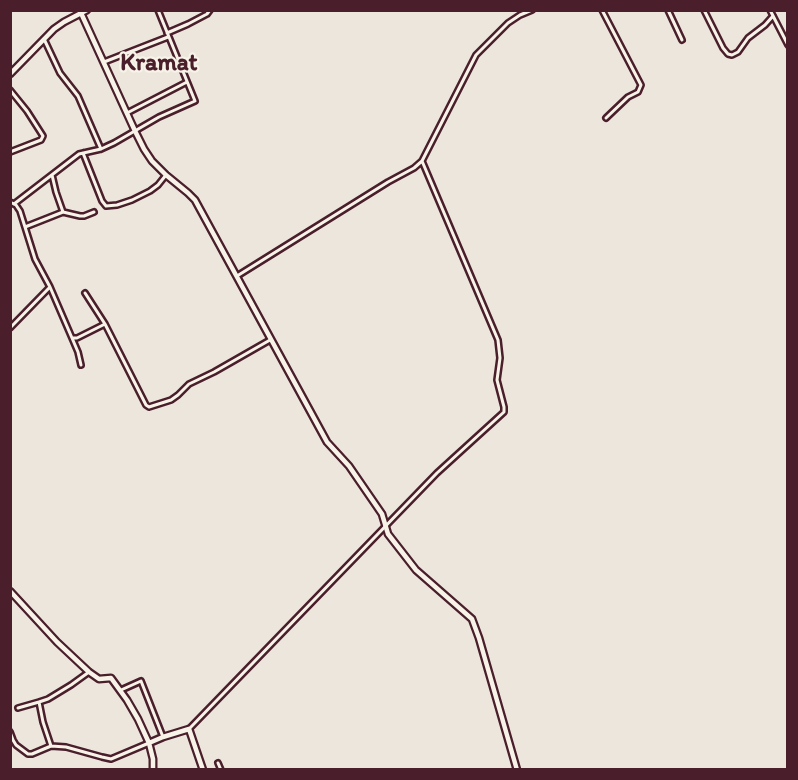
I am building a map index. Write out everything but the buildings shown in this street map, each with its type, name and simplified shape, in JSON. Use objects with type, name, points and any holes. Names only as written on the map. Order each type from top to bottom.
[{"type":"street","points":[[10,74],[43,38],[58,26],[87,10]]},
{"type":"street","points":[[81,365],[72,338],[34,256],[20,211],[12,203],[72,159],[114,143],[195,101],[158,10]]},
{"type":"street","points":[[104,62],[167,35],[207,14],[210,10]]},
{"type":"street","points":[[236,277],[422,161],[476,55],[519,13],[532,10]]},
{"type":"street","points":[[602,10],[642,85],[638,92],[628,97],[606,118]]},
{"type":"street","points":[[668,10],[682,40]]},
{"type":"street","points":[[704,10],[723,48],[729,55],[736,54],[748,38],[773,16]]},
{"type":"street","points":[[770,10],[788,45]]},
{"type":"street","points":[[81,12],[135,131],[152,161],[195,200],[327,442],[349,466],[382,514],[388,534],[416,570],[472,619],[517,770]]},
{"type":"street","points":[[43,38],[60,73],[78,96],[101,148]]},
{"type":"street","points":[[127,113],[187,82]]},
{"type":"street","points":[[10,90],[43,136],[41,140],[10,152]]},
{"type":"street","points":[[83,153],[106,206],[132,200],[158,185],[166,175]]},
{"type":"street","points":[[10,732],[16,745],[28,754],[51,746],[66,747],[111,759],[163,737],[189,729],[386,526],[504,412],[497,380],[500,358],[498,340],[422,161]]},
{"type":"street","points":[[52,175],[63,212]]},
{"type":"street","points":[[26,227],[63,212],[80,216],[94,212]]},
{"type":"street","points":[[10,328],[50,287]]},
{"type":"street","points":[[85,293],[105,324],[149,407],[171,399],[189,384],[270,340]]},
{"type":"street","points":[[72,338],[77,338],[105,324]]},
{"type":"street","points":[[10,591],[57,642],[89,672],[99,679],[111,678],[138,719],[153,759],[153,770]]},
{"type":"street","points":[[18,708],[48,699],[89,672]]},
{"type":"street","points":[[120,690],[141,681],[163,737]]},
{"type":"street","points":[[39,702],[51,746]]},
{"type":"street","points":[[189,729],[203,770]]},
{"type":"street","points":[[218,763],[221,770]]},
{"type":"district","name":"Kramat","points":[[159,64]]}]
